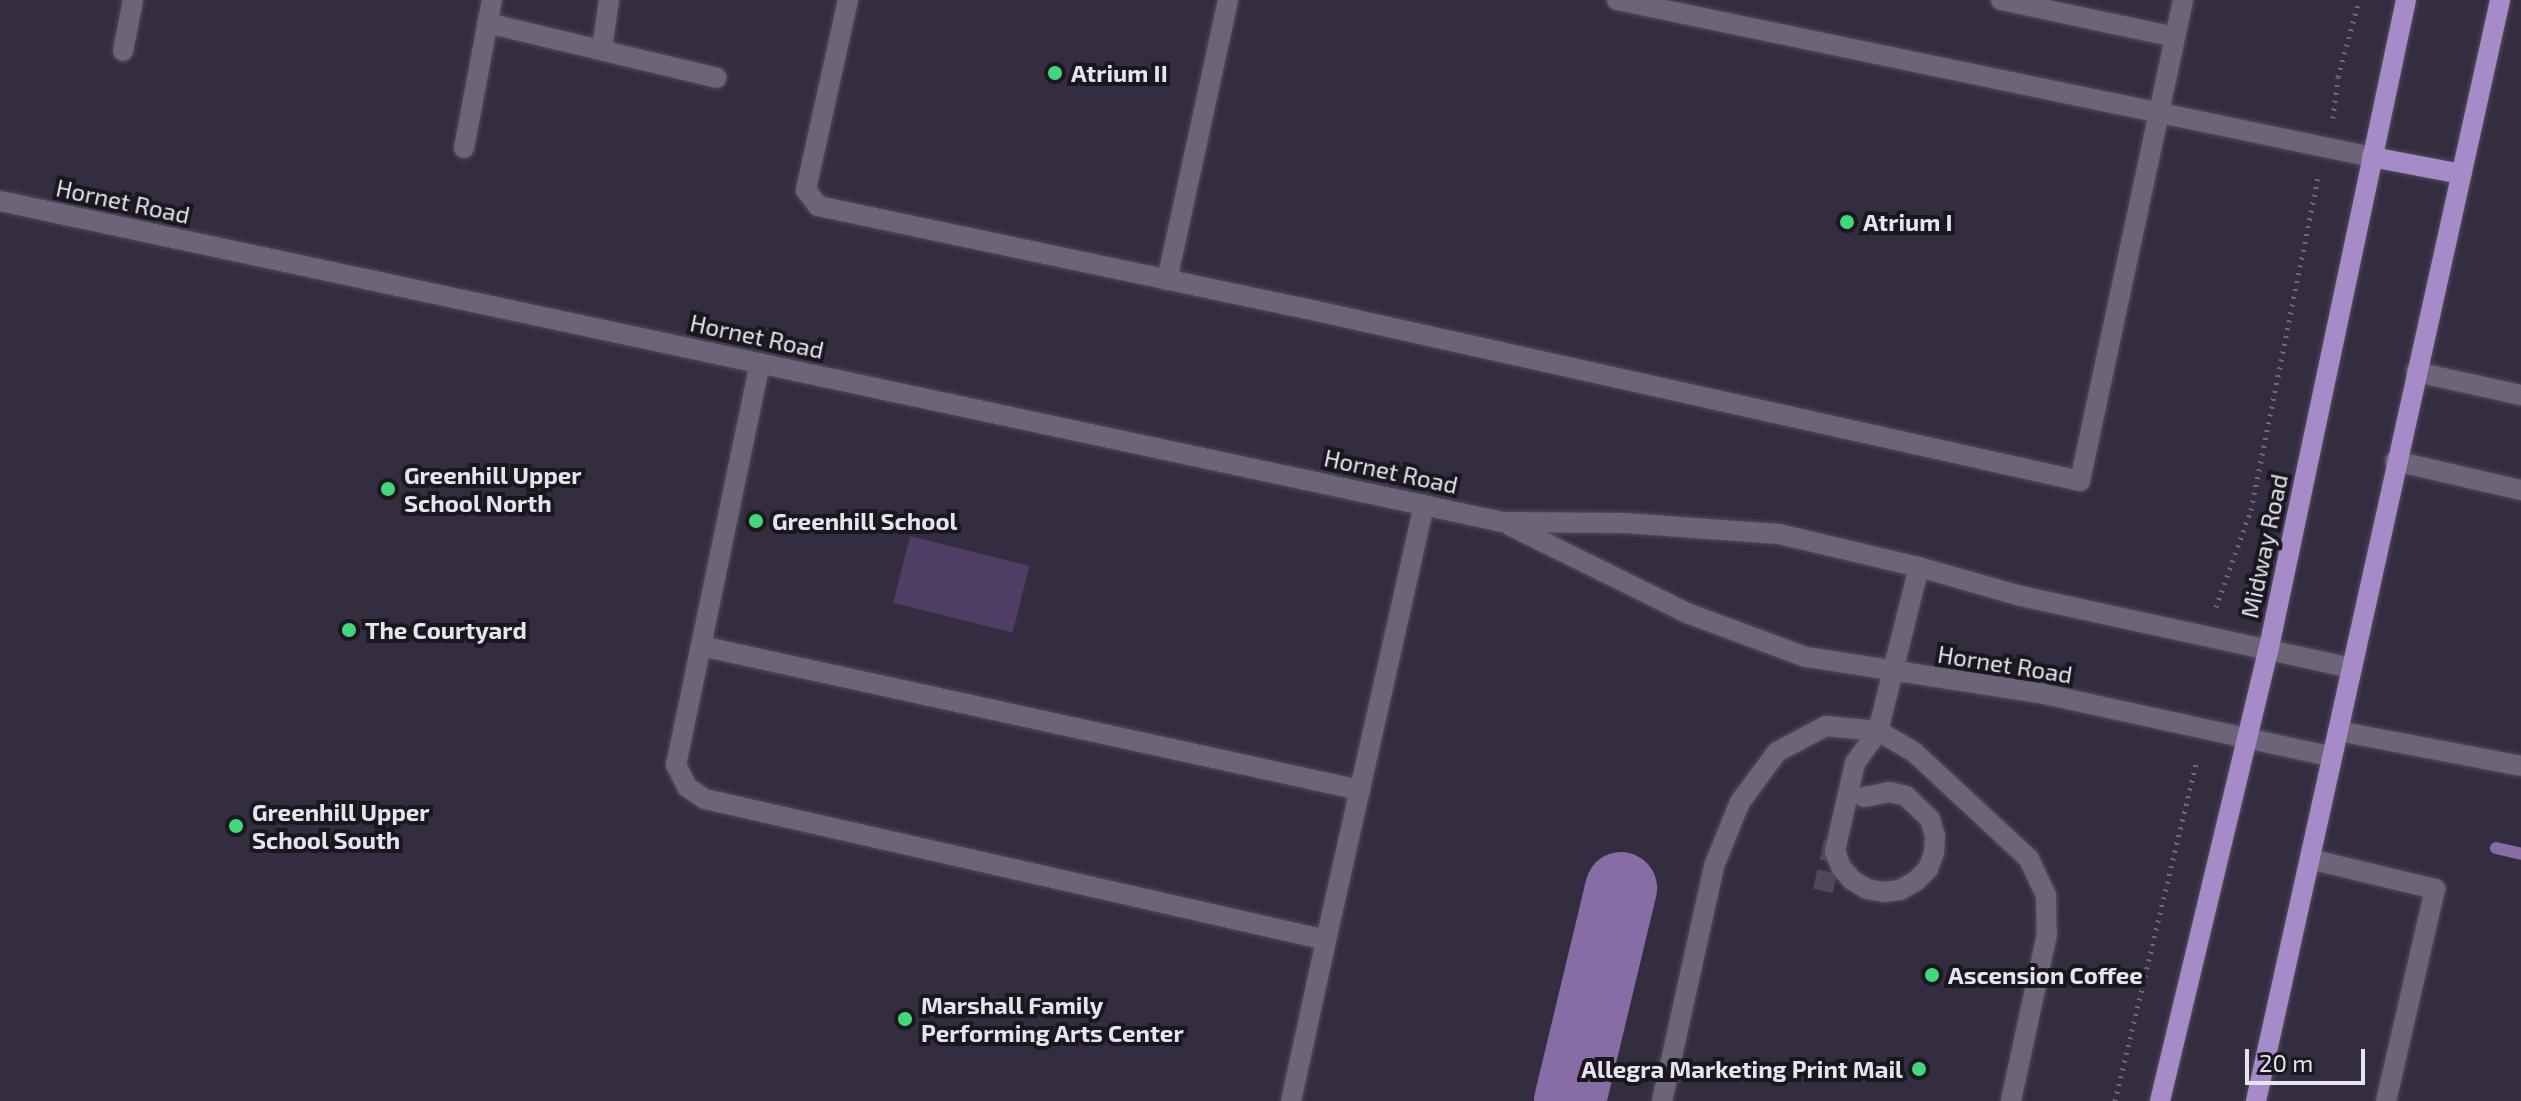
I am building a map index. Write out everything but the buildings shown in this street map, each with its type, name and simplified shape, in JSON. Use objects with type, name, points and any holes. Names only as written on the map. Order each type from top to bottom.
[{"type":"main road","name":"Midway Road","points":[[2160,1101],[2268,652],[2406,0]]},
{"type":"main road","points":[[2256,1101],[2395,461],[2500,0]]},
{"type":"main road","points":[[2372,157],[2461,174]]},
{"type":"street","points":[[123,51],[133,0]]},
{"type":"street","points":[[464,148],[492,0]]},
{"type":"street","points":[[602,48],[609,0]]},
{"type":"street","points":[[848,0],[806,190],[818,206],[2080,481],[2183,0]]},
{"type":"street","points":[[1167,280],[1228,0]]},
{"type":"street","points":[[1617,0],[2372,157]]},
{"type":"street","points":[[2001,0],[2175,37]]},
{"type":"street","points":[[487,23],[602,48],[717,78]]},
{"type":"street","name":"Hornet Road","points":[[0,201],[1503,522],[1625,523],[1779,534],[1919,567],[2021,596],[2352,668]]},
{"type":"street","points":[[760,363],[676,765],[687,787],[705,799],[1326,940]]},
{"type":"street","points":[[2416,372],[2521,395]]},
{"type":"street","points":[[2395,461],[2521,490]]},
{"type":"street","points":[[1291,1101],[1424,505]]},
{"type":"street","name":"Hornet Road","points":[[1503,522],[1687,613],[1806,657],[1892,673],[2044,694],[2332,757]]},
{"type":"street","points":[[1864,797],[1889,792],[1906,796],[1930,819],[1935,836],[1934,853],[1928,869],[1900,890],[1884,892],[1859,884],[1841,867],[1835,851],[1855,763],[1878,731],[1919,567]]},
{"type":"street","points":[[701,646],[1360,790]]},
{"type":"street","points":[[1662,1101],[1714,866],[1740,802],[1777,752],[1826,726],[1878,731],[1914,752],[2029,859],[2046,895],[2047,934],[2011,1101]]},
{"type":"street","points":[[2338,731],[2521,766]]},
{"type":"street","points":[[2310,859],[2435,889],[2386,1101]]},
{"type":"path","points":[[2216,608],[2251,510],[2325,148],[2359,0]]},
{"type":"path","points":[[2115,1101],[2196,763]]},
{"type":"shaded area","points":[[910,536],[1029,566],[1013,633],[893,603]]},
{"type":"waterway","points":[[2496,848],[2521,854]]},
{"type":"waterway","points":[[1570,1101],[1621,888]]},
{"type":"tunnel","points":[[1823,891],[1835,836]]},
{"type":"place","name":"Atrium II","points":[[1055,73]]},
{"type":"place","name":"Atrium I","points":[[1847,222]]},
{"type":"place","name":"Greenhill Upper School North","points":[[388,489]]},
{"type":"place","name":"Greenhill School","points":[[756,521]]},
{"type":"place","name":"The Courtyard","points":[[349,630]]},
{"type":"place","name":"Greenhill Upper School South","points":[[236,826]]},
{"type":"place","name":"Ascension Coffee","points":[[1932,975]]},
{"type":"place","name":"Marshall Family Performing Arts Center","points":[[905,1019]]},
{"type":"place","name":"Allegra Marketing Print Mail","points":[[1919,1069]]}]
